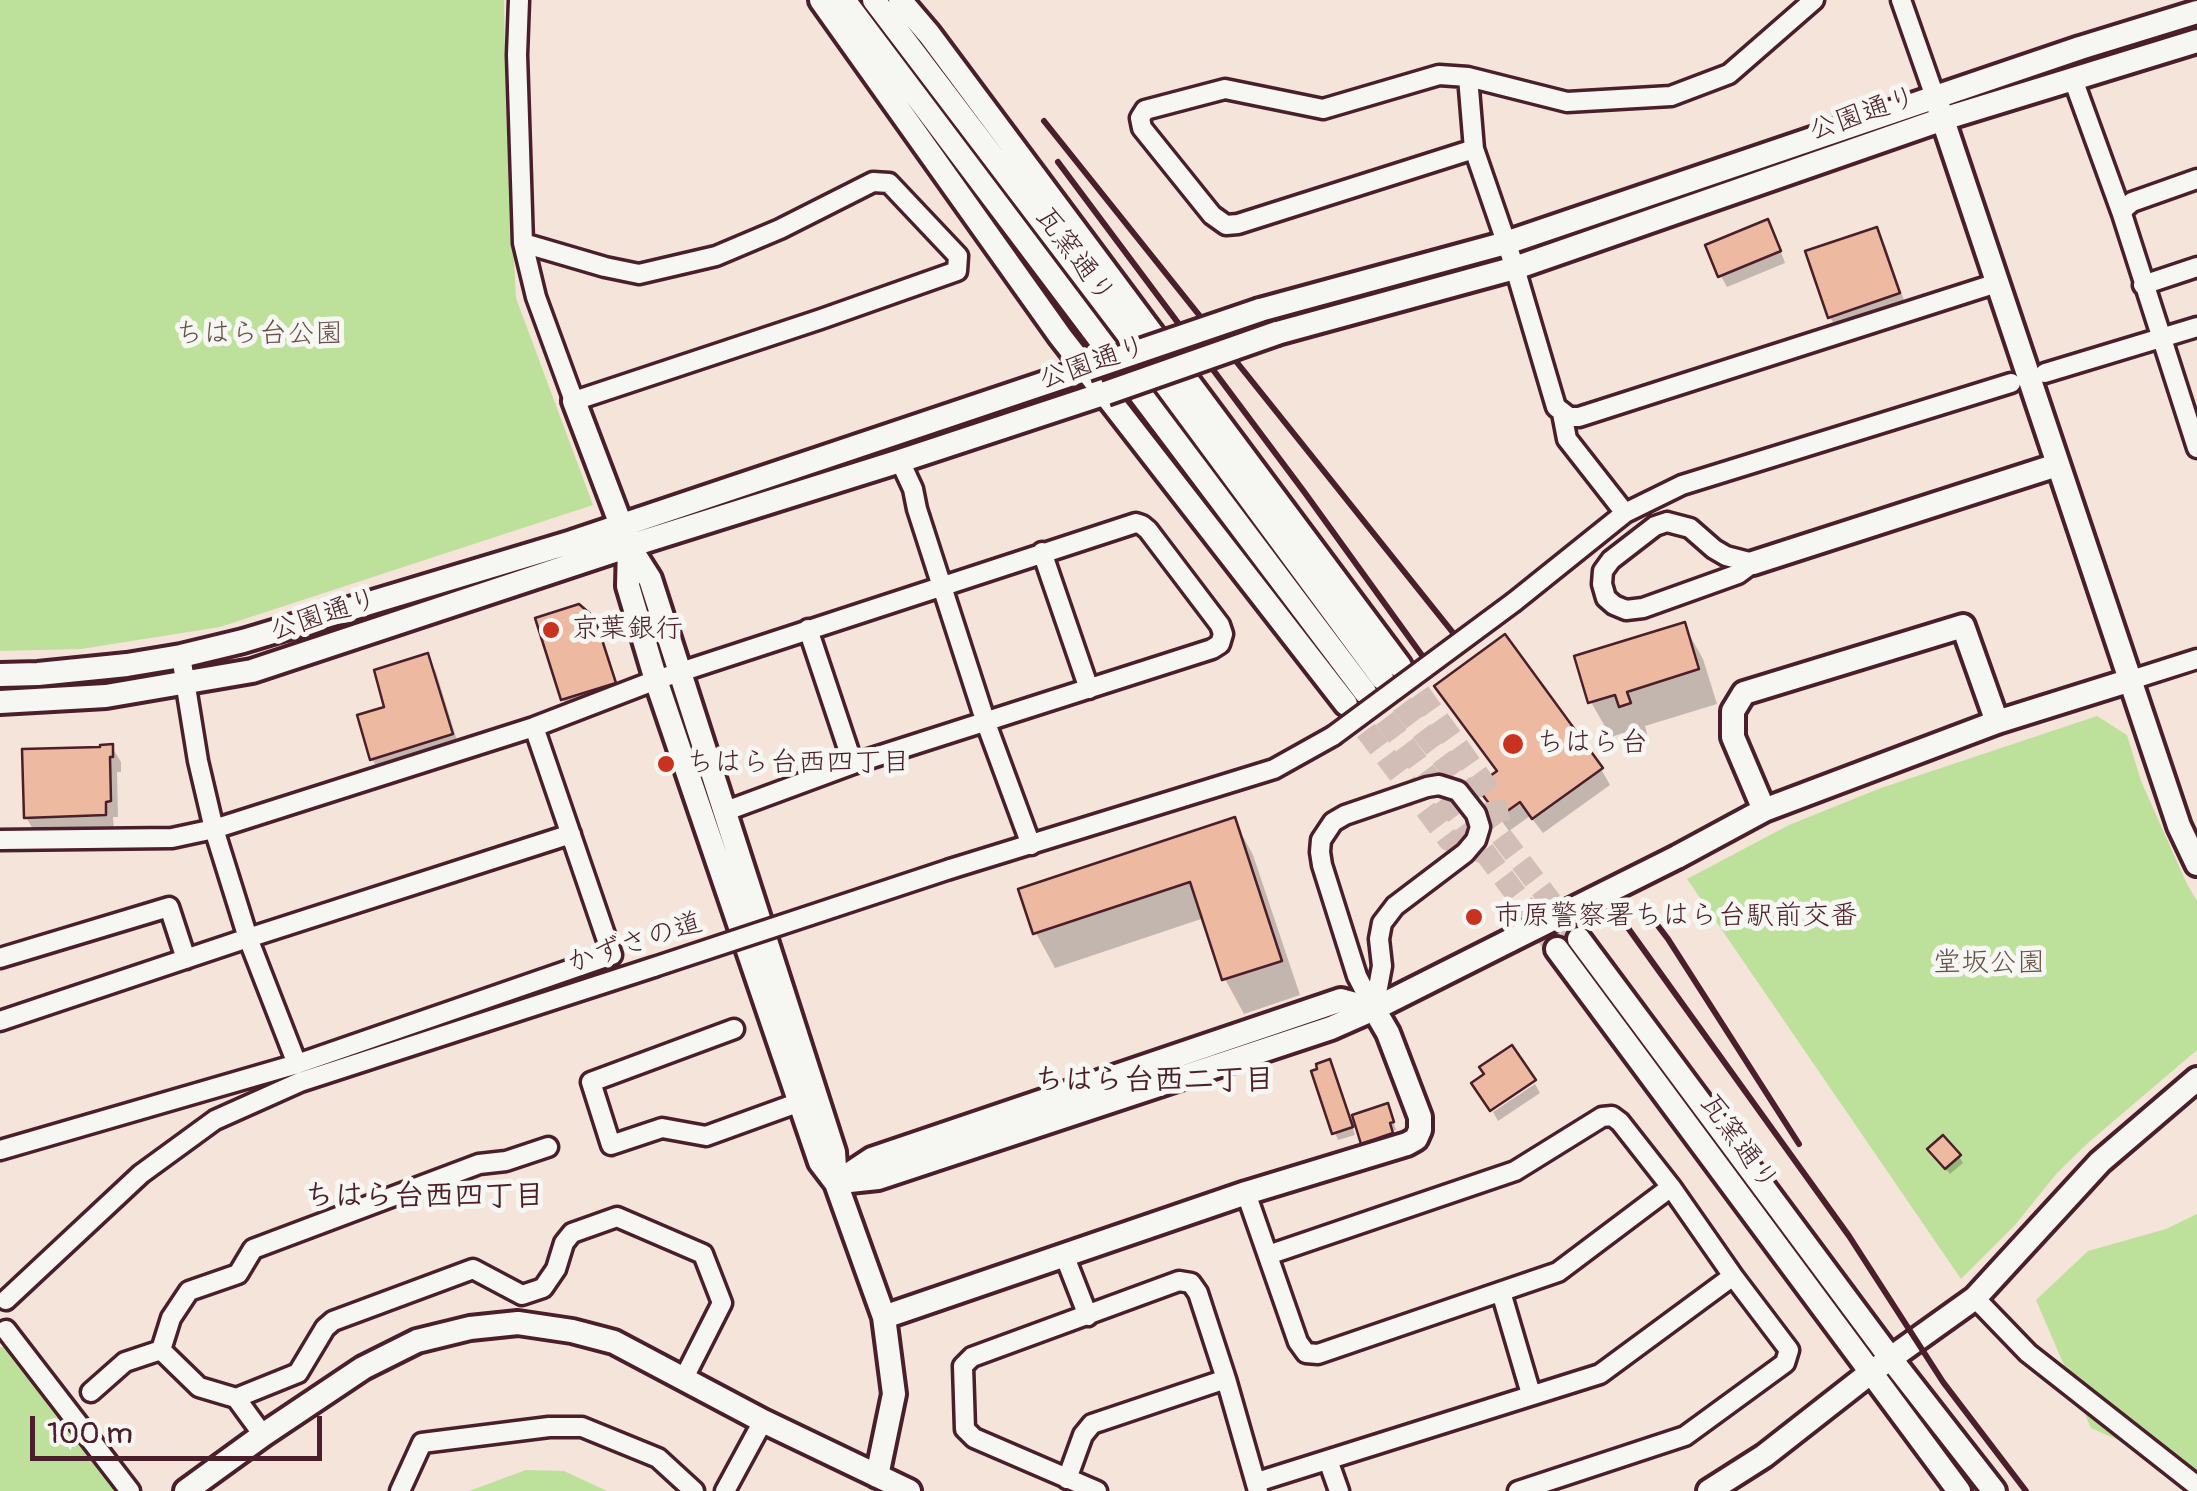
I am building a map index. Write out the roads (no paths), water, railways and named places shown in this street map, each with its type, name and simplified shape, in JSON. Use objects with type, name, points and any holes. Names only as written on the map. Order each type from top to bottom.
[{"type":"street","points":[[520,0],[516,55],[523,242],[536,297],[625,536],[650,579],[834,1152],[836,1183],[884,1317],[894,1394],[878,1476]]},
{"type":"street","points":[[822,0],[1060,336],[1106,393],[1373,685]]},
{"type":"street","name":"瓦窯通り","points":[[844,0],[1373,685]]},
{"type":"street","name":"瓦窯通り","points":[[874,0],[1155,370],[1373,685]]},
{"type":"street","points":[[900,0],[1177,367],[1373,685]]},
{"type":"street","points":[[1474,149],[1226,225],[1212,215],[1142,128],[1140,118],[1146,110],[1225,89],[1324,109],[1439,75],[1468,77],[1567,102],[1672,96],[1729,74],[1814,0]]},
{"type":"street","points":[[1902,0],[2179,826],[2197,864]]},
{"type":"street","name":"公園通り","points":[[0,675],[181,656],[242,642],[900,461],[1277,333],[1515,268],[1939,108],[2080,48],[2197,12]]},
{"type":"street","name":"公園通り","points":[[0,702],[106,696],[252,672],[1260,310],[1506,243],[1939,108],[2073,79],[2197,40]]},
{"type":"street","points":[[1468,77],[1474,149],[1515,268],[1556,407],[1569,417],[1580,417],[1997,283]]},
{"type":"street","points":[[2073,79],[2122,214],[2160,340],[2189,398],[2197,448]]},
{"type":"street","points":[[2122,214],[2132,202],[2197,180]]},
{"type":"street","points":[[523,242],[639,274],[716,256],[873,182],[889,184],[958,256],[957,271],[574,402]]},
{"type":"street","points":[[2143,285],[2197,266]]},
{"type":"street","points":[[2045,373],[2197,327]]},
{"type":"street","name":"かずさの道","points":[[3,1298],[141,1174],[216,1120],[300,1082],[950,869],[1274,769],[1334,736],[1514,602],[1624,513],[1682,485],[2012,383]]},
{"type":"street","points":[[1562,413],[1567,439],[1624,513]]},
{"type":"street","points":[[900,461],[913,489],[986,723],[1030,845]]},
{"type":"street","points":[[1753,563],[1726,556],[1690,528],[1667,522],[1655,526],[1610,560],[1603,571],[1602,584],[1606,598],[1614,605],[1626,610],[1643,608],[1738,574],[1753,563],[2057,466]]},
{"type":"street","points":[[0,840],[172,838],[214,830],[534,727],[656,680],[1128,524],[1142,525],[1220,625],[1220,644],[1212,649],[853,764],[726,811]]},
{"type":"street","points":[[625,536],[628,586],[656,680],[820,1162],[836,1183]]},
{"type":"street","points":[[1042,552],[1089,689]]},
{"type":"street","points":[[1764,810],[1733,737],[1733,711],[1744,694],[1962,626],[1997,722]]},
{"type":"street","points":[[808,629],[853,764]]},
{"type":"street","points":[[181,656],[214,830],[248,938],[297,1064]]},
{"type":"street","points":[[836,1183],[878,1178],[1331,1028],[1764,810],[1997,722],[2197,658]]},
{"type":"street","points":[[0,1150],[297,1064],[612,955],[534,727]]},
{"type":"street","points":[[884,1317],[1416,1139],[1420,1118],[1388,1033],[1374,1009],[1358,976],[1322,865],[1321,840],[1332,822],[1345,815],[1426,787],[1449,786],[1458,791],[1476,814],[1480,827],[1476,840],[1465,853],[1395,906],[1382,923],[1382,966],[1374,1009]]},
{"type":"street","points":[[0,1022],[571,834]]},
{"type":"street","points":[[0,958],[170,907],[186,959]]},
{"type":"street","name":"瓦窯通り","points":[[1579,939],[1891,1359],[1994,1491]]},
{"type":"street","name":"瓦窯通り","points":[[1557,949],[1959,1491]]},
{"type":"street","points":[[734,1030],[591,1082],[612,1144],[662,1128],[706,1136],[800,1102]]},
{"type":"street","points":[[1709,1491],[1764,1456],[1975,1298],[2100,1162],[2197,1079]]},
{"type":"street","points":[[1268,1255],[1515,1170],[1602,1117],[1612,1116],[1620,1122],[1789,1350],[1785,1363],[1685,1436],[1518,1491]]},
{"type":"street","points":[[161,1350],[172,1318],[188,1292],[238,1274],[253,1248],[479,1164],[506,1161],[548,1148]]},
{"type":"street","points":[[1246,1194],[1298,1342],[1306,1353],[1318,1354],[1558,1272],[1671,1187]]},
{"type":"street","points":[[236,1398],[298,1373],[333,1321],[472,1269],[522,1295],[542,1288],[556,1269],[564,1243],[572,1233],[616,1217],[703,1254],[722,1303],[684,1378]]},
{"type":"street","points":[[1065,1257],[1088,1316]]},
{"type":"street","points":[[1097,1491],[974,1438],[965,1429],[963,1366],[972,1357],[1179,1281],[1191,1283],[1198,1294],[1258,1486],[1600,1374],[1733,1276]]},
{"type":"street","points":[[1500,1292],[1530,1394]]},
{"type":"street","points":[[3,1298],[12,1315],[3,1332],[130,1491]]},
{"type":"street","points":[[1975,1298],[2028,1353],[2197,1486]]},
{"type":"street","points":[[186,1491],[363,1368],[417,1341],[518,1322],[614,1342],[763,1421],[910,1491]]},
{"type":"street","points":[[91,1392],[125,1362],[161,1350]]},
{"type":"street","points":[[161,1350],[198,1387],[236,1398],[263,1435]]},
{"type":"street","points":[[1067,1479],[1082,1434],[1092,1424],[1226,1379]]},
{"type":"street","points":[[725,1491],[763,1421]]},
{"type":"street","points":[[400,1491],[422,1443],[549,1427],[582,1427],[658,1458],[694,1491]]},
{"type":"street","points":[[1328,1460],[1338,1491]]},
{"type":"tunnel","points":[[1400,666],[1494,797],[1502,832]]},
{"type":"tunnel","points":[[1382,678],[1579,939]]},
{"type":"tunnel","points":[[1365,692],[1557,949]]},
{"type":"tunnel","points":[[1346,704],[1449,840],[1484,853]]},
{"type":"railway","points":[[1044,121],[1458,639]]},
{"type":"railway","points":[[1058,162],[1426,661]]},
{"type":"railway","points":[[1649,914],[1799,1144]]},
{"type":"railway","points":[[1623,921],[1849,1236],[1943,1382],[2026,1491]]},
{"type":"place","name":"京葉銀行","points":[[551,630]]},
{"type":"place","name":"ちはら台","points":[[1513,744]]},
{"type":"place","name":"ちはら台西四丁目","points":[[666,764]]},
{"type":"place","name":"市原警察署ちはら台駅前交番","points":[[1474,917]]},
{"type":"district","name":"ちはら台西二丁目","points":[[1154,1081]]},
{"type":"district","name":"ちはら台西四丁目","points":[[424,1197]]},
{"type":"park label","name":"ちはら台公園","points":[[259,335]]},
{"type":"park label","name":"堂坂公園","points":[[1989,964]]}]
